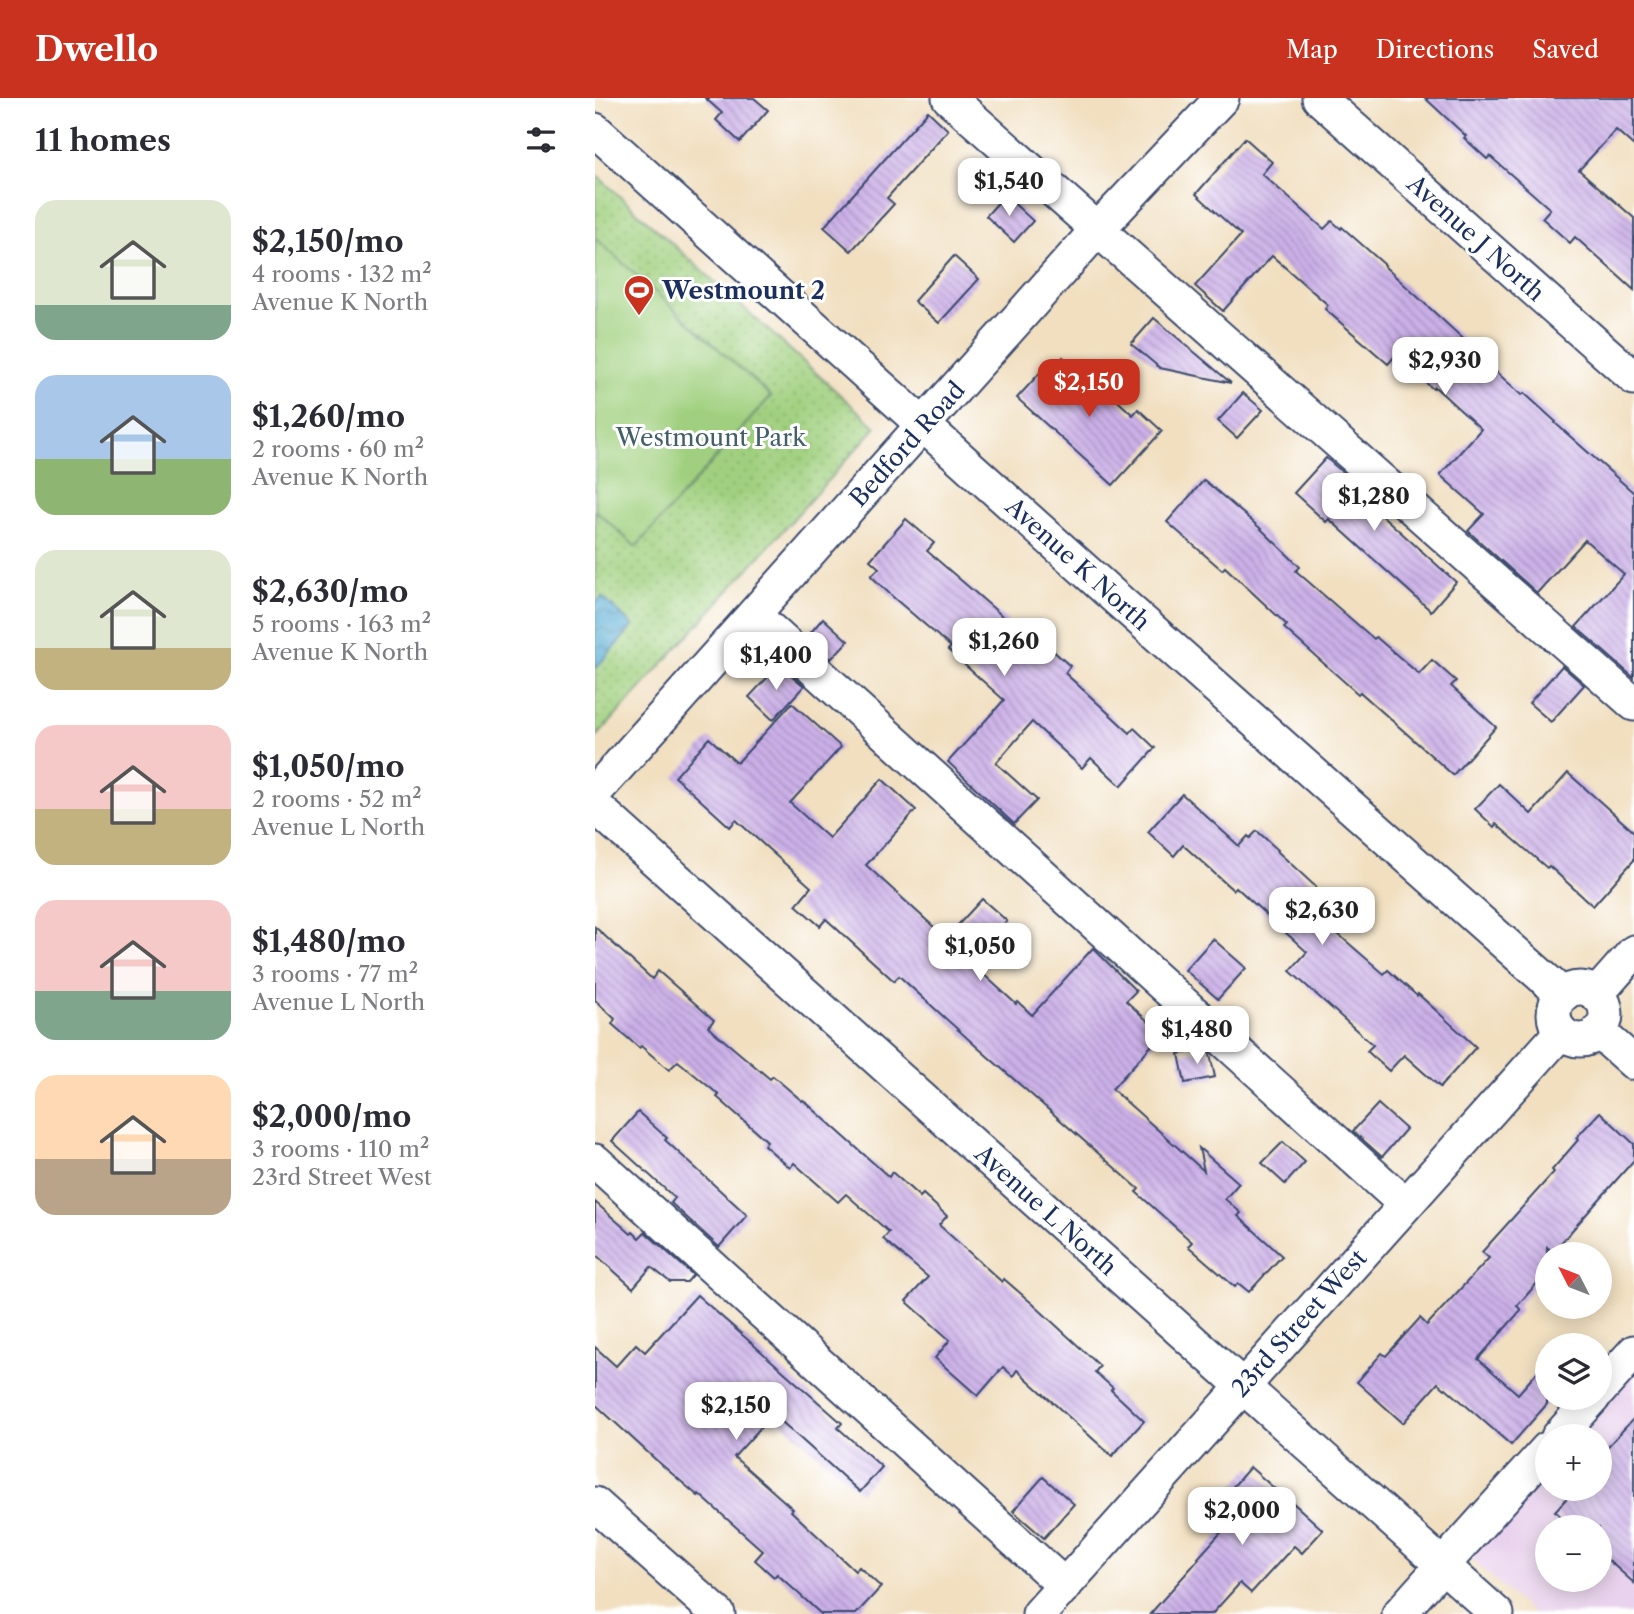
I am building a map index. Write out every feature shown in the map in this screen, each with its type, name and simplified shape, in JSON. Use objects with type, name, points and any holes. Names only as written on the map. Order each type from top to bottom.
[{"type":"street","points":[[950,98],[1634,704]]},
{"type":"street","name":"Bedford Road","points":[[595,792],[1097,230],[1222,98]]},
{"type":"street","name":"Avenue J North","points":[[1319,98],[1634,378]]},
{"type":"street","name":"Avenue K North","points":[[595,130],[1563,995]]},
{"type":"street","points":[[754,615],[1405,1204]]},
{"type":"street","name":"Avenue L North","points":[[595,806],[1497,1614]]},
{"type":"street","points":[[1596,995],[1634,952]]},
{"type":"street","points":[[1571,990],[1589,990],[1601,1000],[1605,1013],[1602,1027],[1595,1035],[1578,1040],[1568,1038],[1560,1032],[1555,1024],[1554,1013],[1556,1003],[1563,995],[1571,990]]},
{"type":"street","points":[[1598,1031],[1634,1063]]},
{"type":"street","name":"23rd Street West","points":[[1039,1614],[1560,1032]]},
{"type":"street","points":[[595,1161],[1065,1586]]},
{"type":"street","points":[[1612,1377],[1634,1352]]},
{"type":"street","points":[[1570,1424],[1582,1410]]},
{"type":"street","points":[[1399,1614],[1535,1462]]},
{"type":"street","points":[[595,1504],[718,1614]]},
{"type":"shaded area","points":[[1634,1371],[1634,1614],[1533,1614],[1470,1558],[1535,1484],[1535,1501],[1612,1501],[1612,1424],[1587,1424],[1600,1410],[1612,1410],[1612,1396]]},
{"type":"green space","name":"Westmount Park","points":[[595,174],[876,427],[595,739]]},
{"type":"green space","name":"Westmount 2","points":[[595,238],[771,396],[636,547],[595,510]]},
{"type":"water","points":[[602,597],[633,626],[595,669],[595,604]]},
{"type":"building","points":[[705,98],[754,98],[768,110],[740,142],[716,120],[722,113]]},
{"type":"building","points":[[1425,98],[1634,98],[1634,146],[1616,130],[1579,170],[1634,218],[1634,290],[1575,237],[1570,243],[1542,218],[1550,209],[1490,156],[1487,159]]},
{"type":"building","points":[[928,111],[948,130],[887,198],[894,204],[851,251],[824,227]]},
{"type":"building","points":[[1245,138],[1272,162],[1262,174],[1324,229],[1332,221],[1341,229],[1342,227],[1471,346],[1469,348],[1522,395],[1524,393],[1634,493],[1634,678],[1576,627],[1624,574],[1585,540],[1537,593],[1468,531],[1484,514],[1440,475],[1481,429],[1435,387],[1433,389],[1395,356],[1388,364],[1325,309],[1328,305],[1272,256],[1223,311],[1195,286],[1241,235],[1196,194]]},
{"type":"building","points":[[1005,195],[1033,221],[1014,242],[986,216]]},
{"type":"building","points":[[954,256],[979,279],[939,323],[914,301]]},
{"type":"building","points":[[1154,318],[1231,383],[1160,368],[1131,344]]},
{"type":"building","points":[[1063,357],[1086,378],[1086,372],[1133,415],[1138,409],[1162,431],[1113,485],[1017,398],[1047,365],[1052,370]]},
{"type":"building","points":[[1243,393],[1263,410],[1237,438],[1218,421]]},
{"type":"building","points":[[1326,458],[1359,486],[1355,491],[1456,582],[1431,611],[1329,519],[1326,522],[1294,493]]},
{"type":"building","points":[[1204,480],[1300,567],[1296,571],[1374,639],[1376,637],[1419,674],[1432,660],[1456,681],[1451,686],[1496,727],[1453,775],[1284,628],[1287,625],[1225,567],[1222,570],[1167,522]]},
{"type":"building","points":[[906,519],[934,543],[927,551],[1045,656],[1051,649],[1070,666],[1065,673],[1130,733],[1134,728],[1155,748],[1121,786],[1091,758],[1082,768],[1032,722],[996,763],[1037,800],[1014,824],[948,762],[1004,700],[948,650],[951,647],[871,576],[879,568],[870,560]]},
{"type":"building","points":[[823,618],[848,641],[831,659],[807,637]]},
{"type":"building","points":[[779,665],[804,686],[773,720],[749,697]]},
{"type":"building","points":[[1562,666],[1584,685],[1551,722],[1529,703]]},
{"type":"building","points":[[792,703],[841,747],[790,803],[829,838],[882,779],[916,810],[866,865],[946,938],[982,899],[1007,921],[970,962],[1016,1004],[1018,1002],[1032,1015],[1093,948],[1136,991],[1126,1001],[1162,1034],[1112,1089],[1204,1171],[1199,1148],[1239,1183],[1225,1199],[1241,1213],[1238,1216],[1282,1256],[1249,1292],[1238,1283],[1235,1287],[1188,1246],[1192,1242],[1136,1192],[1139,1189],[899,976],[894,981],[826,919],[820,926],[796,905],[811,887],[736,820],[730,827],[675,777],[709,738],[737,763]]},
{"type":"building","points":[[1568,773],[1634,832],[1634,860],[1593,906],[1549,866],[1547,868],[1475,809],[1499,784],[1531,814]]},
{"type":"building","points":[[1182,794],[1239,846],[1257,831],[1316,887],[1313,891],[1320,898],[1313,905],[1318,910],[1315,914],[1384,974],[1388,970],[1417,996],[1418,994],[1476,1047],[1440,1087],[1404,1055],[1389,1071],[1367,1051],[1373,1045],[1290,971],[1307,952],[1236,887],[1233,890],[1183,845],[1174,856],[1148,832]]},
{"type":"building","points":[[595,927],[652,979],[658,971],[714,1020],[708,1027],[770,1079],[773,1076],[803,1100],[889,1177],[892,1172],[920,1197],[923,1194],[947,1216],[939,1225],[1002,1282],[1004,1279],[1034,1305],[1100,1366],[1095,1372],[1144,1421],[1112,1456],[1017,1370],[1013,1376],[1003,1367],[978,1396],[935,1358],[950,1340],[906,1301],[928,1277],[883,1239],[889,1232],[846,1194],[838,1202],[794,1163],[790,1168],[764,1145],[767,1141],[717,1097],[719,1095],[678,1061],[669,1070],[612,1024],[615,1019],[595,1000]]},
{"type":"building","points":[[1213,939],[1246,968],[1218,999],[1185,970]]},
{"type":"building","points":[[1204,1049],[1210,1054],[1215,1077],[1185,1083],[1179,1054]]},
{"type":"building","points":[[1378,1104],[1406,1129],[1382,1157],[1353,1131]]},
{"type":"building","points":[[638,1112],[747,1215],[719,1247],[671,1203],[675,1198],[612,1141]]},
{"type":"building","points":[[1600,1112],[1634,1144],[1634,1160],[1562,1242],[1535,1242],[1535,1286],[1517,1306],[1521,1310],[1478,1359],[1518,1394],[1535,1375],[1535,1410],[1542,1410],[1511,1445],[1438,1383],[1403,1423],[1357,1382],[1382,1353],[1386,1356],[1420,1318],[1427,1325],[1489,1258],[1482,1252],[1554,1172],[1552,1170],[1578,1140],[1576,1138]]},
{"type":"building","points":[[1283,1142],[1305,1162],[1285,1184],[1262,1163]]},
{"type":"building","points":[[595,1202],[631,1234],[633,1232],[639,1238],[645,1232],[693,1275],[687,1282],[670,1282],[651,1267],[633,1288],[595,1254]]},
{"type":"building","points":[[697,1295],[842,1423],[838,1428],[882,1467],[860,1492],[773,1414],[734,1457],[793,1509],[791,1511],[855,1571],[859,1567],[881,1587],[856,1614],[821,1614],[777,1574],[774,1577],[755,1560],[763,1551],[595,1404],[595,1347],[616,1366],[636,1344],[645,1352]]},
{"type":"building","points":[[1634,1418],[1634,1583],[1612,1564],[1612,1515],[1559,1515],[1555,1511],[1564,1501],[1612,1501],[1612,1442]]},
{"type":"building","points":[[1250,1467],[1323,1530],[1302,1553],[1294,1546],[1251,1593],[1240,1583],[1212,1614],[1150,1614],[1234,1518],[1218,1504]]},
{"type":"building","points":[[1043,1477],[1074,1504],[1044,1538],[1013,1511]]},
{"type":"place","name":"Westmount 2","points":[[639,317]]}]
